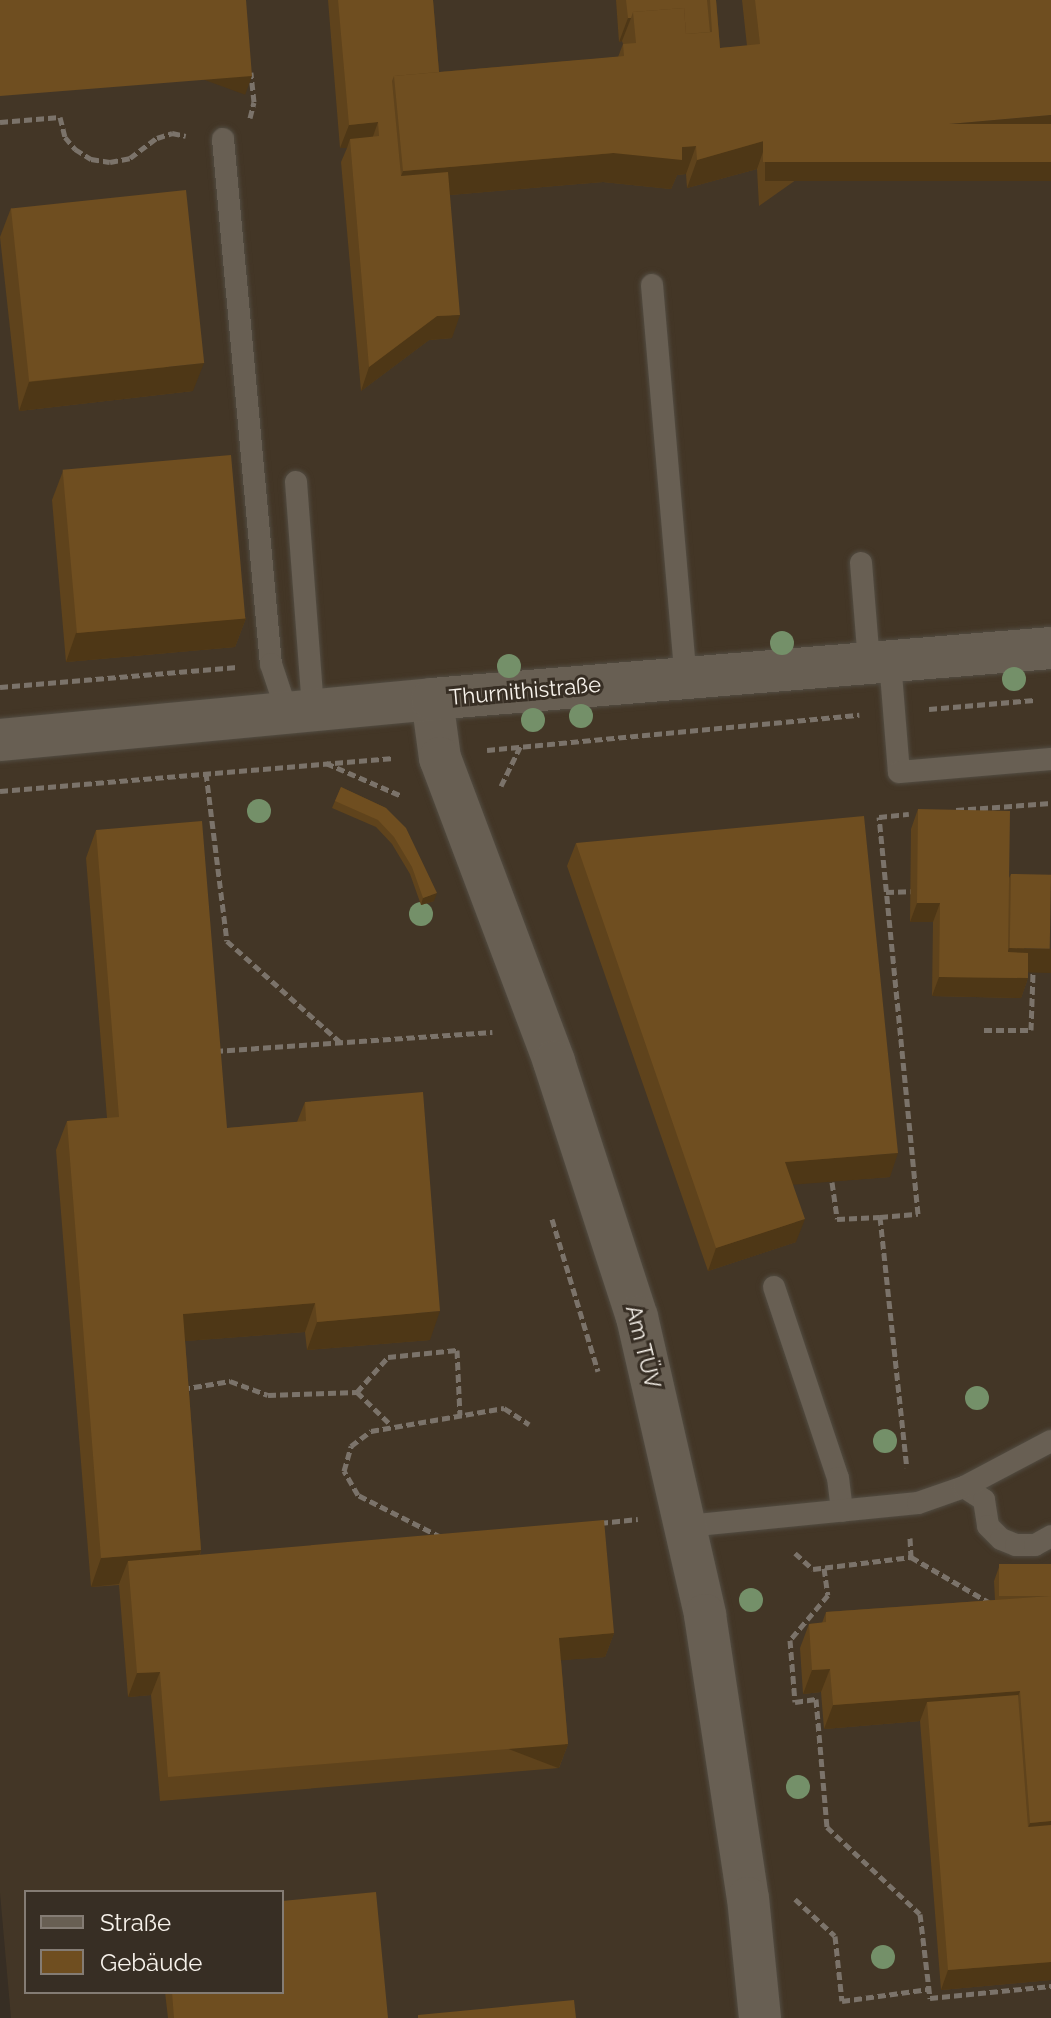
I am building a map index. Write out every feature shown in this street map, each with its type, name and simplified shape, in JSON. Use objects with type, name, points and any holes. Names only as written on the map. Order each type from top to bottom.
[{"type":"street","name":"Thurnithistraße","points":[[0,740],[432,699],[1051,648]]},
{"type":"street","name":"Am TÜV","points":[[432,699],[440,758],[554,1062],[637,1317],[705,1615],[746,1884],[760,2018]]},
{"type":"lane","points":[[223,139],[271,664],[300,711]]},
{"type":"lane","points":[[652,285],[686,678]]},
{"type":"lane","points":[[296,482],[300,711]]},
{"type":"lane","points":[[861,563],[893,712],[899,772],[1051,759]]},
{"type":"lane","points":[[774,1287],[838,1478],[842,1511]]},
{"type":"lane","points":[[687,1526],[908,1504],[964,1487],[1051,1441]]},
{"type":"lane","points":[[964,1487],[984,1500],[988,1526],[1001,1539],[1016,1545],[1035,1545],[1051,1536]]},
{"type":"path","points":[[0,122],[60,117],[65,137],[75,149],[91,159],[110,162],[130,158],[157,138],[172,133],[223,139],[242,132],[251,115],[254,102],[250,58]]},
{"type":"path","points":[[0,791],[326,763],[440,758],[522,744],[1051,698]]},
{"type":"path","points":[[326,763],[401,795],[408,808]]},
{"type":"path","points":[[206,773],[227,941],[341,1043]]},
{"type":"path","points":[[832,1182],[837,1219],[918,1214],[879,817],[909,814]]},
{"type":"path","points":[[886,892],[911,891]]},
{"type":"path","points":[[984,1030],[1031,1030],[1033,972]]},
{"type":"path","points":[[489,1017],[497,1043]]},
{"type":"path","points":[[207,1052],[493,1031]]},
{"type":"path","points":[[551,1214],[601,1382]]},
{"type":"path","points":[[880,1217],[911,1557]]},
{"type":"path","points":[[357,1392],[388,1357],[457,1350],[460,1415]]},
{"type":"path","points":[[176,1390],[230,1381],[268,1395],[357,1392],[392,1426]]},
{"type":"path","points":[[443,1547],[442,1538],[358,1495],[344,1471],[351,1446],[371,1431],[504,1408],[529,1424]]},
{"type":"path","points":[[596,1523],[642,1519],[638,1503]]},
{"type":"path","points":[[781,1553],[795,1552],[813,1569],[911,1557],[996,1606]]},
{"type":"path","points":[[824,1568],[828,1595],[790,1640],[795,1702],[816,1699],[827,1827],[920,1914],[930,1998],[1051,1986]]},
{"type":"path","points":[[789,1894],[835,1936],[842,2001],[929,1989]]},
{"type":"shaded area","points":[[0,0],[1051,0],[1051,2018],[11,2018],[0,1893]]},
{"type":"building","points":[[0,0],[246,0],[252,76],[0,96]]},
{"type":"building","points":[[338,0],[433,0],[439,72],[394,76],[392,81],[401,176],[448,172],[460,315],[437,316],[369,367],[350,139],[379,136],[378,122],[349,125]]},
{"type":"building","points":[[626,0],[707,0],[710,32],[686,34],[684,8],[633,12],[628,18]]},
{"type":"building","points":[[710,0],[716,0],[720,48],[760,44],[755,0],[1051,0],[1051,115],[767,140],[697,160],[696,146],[682,147],[682,160],[613,153],[403,171],[394,76],[624,56],[623,44],[636,43],[633,12],[684,8],[686,34],[712,32]]},
{"type":"building","points":[[763,124],[1051,124],[1051,162],[763,162]]},
{"type":"building","points":[[186,190],[204,363],[29,381],[11,208]]},
{"type":"building","points":[[231,455],[245,618],[77,633],[63,470]]},
{"type":"building","points":[[341,787],[386,808],[406,828],[437,893],[423,898],[412,867],[394,837],[378,820],[335,801]]},
{"type":"building","points":[[918,809],[1010,811],[1008,952],[1028,953],[1028,978],[939,977],[940,903],[917,903]]},
{"type":"building","points":[[864,816],[898,1153],[785,1162],[805,1219],[716,1248],[576,843]]},
{"type":"building","points":[[202,821],[227,1128],[306,1121],[305,1102],[423,1092],[440,1311],[317,1322],[315,1303],[183,1314],[201,1550],[101,1558],[67,1121],[119,1117],[96,830]]},
{"type":"building","points":[[1011,874],[1051,875],[1050,949],[1010,948]]},
{"type":"building","points":[[604,1520],[614,1633],[559,1638],[568,1744],[168,1777],[160,1672],[137,1673],[128,1561]]},
{"type":"building","points":[[999,1564],[1051,1564],[1051,1596],[999,1596]]},
{"type":"building","points":[[1051,1596],[1051,1821],[1030,1823],[1020,1691],[833,1705],[830,1669],[812,1670],[809,1624],[826,1622],[826,1612]]},
{"type":"building","points":[[1018,1695],[1028,1827],[1051,1825],[1051,1962],[948,1970],[927,1702]]},
{"type":"building","points":[[376,1892],[388,2018],[174,2018],[172,1994],[284,1994],[284,1901]]},
{"type":"building","points":[[574,2000],[576,2018],[418,2018],[418,2015]]}]
